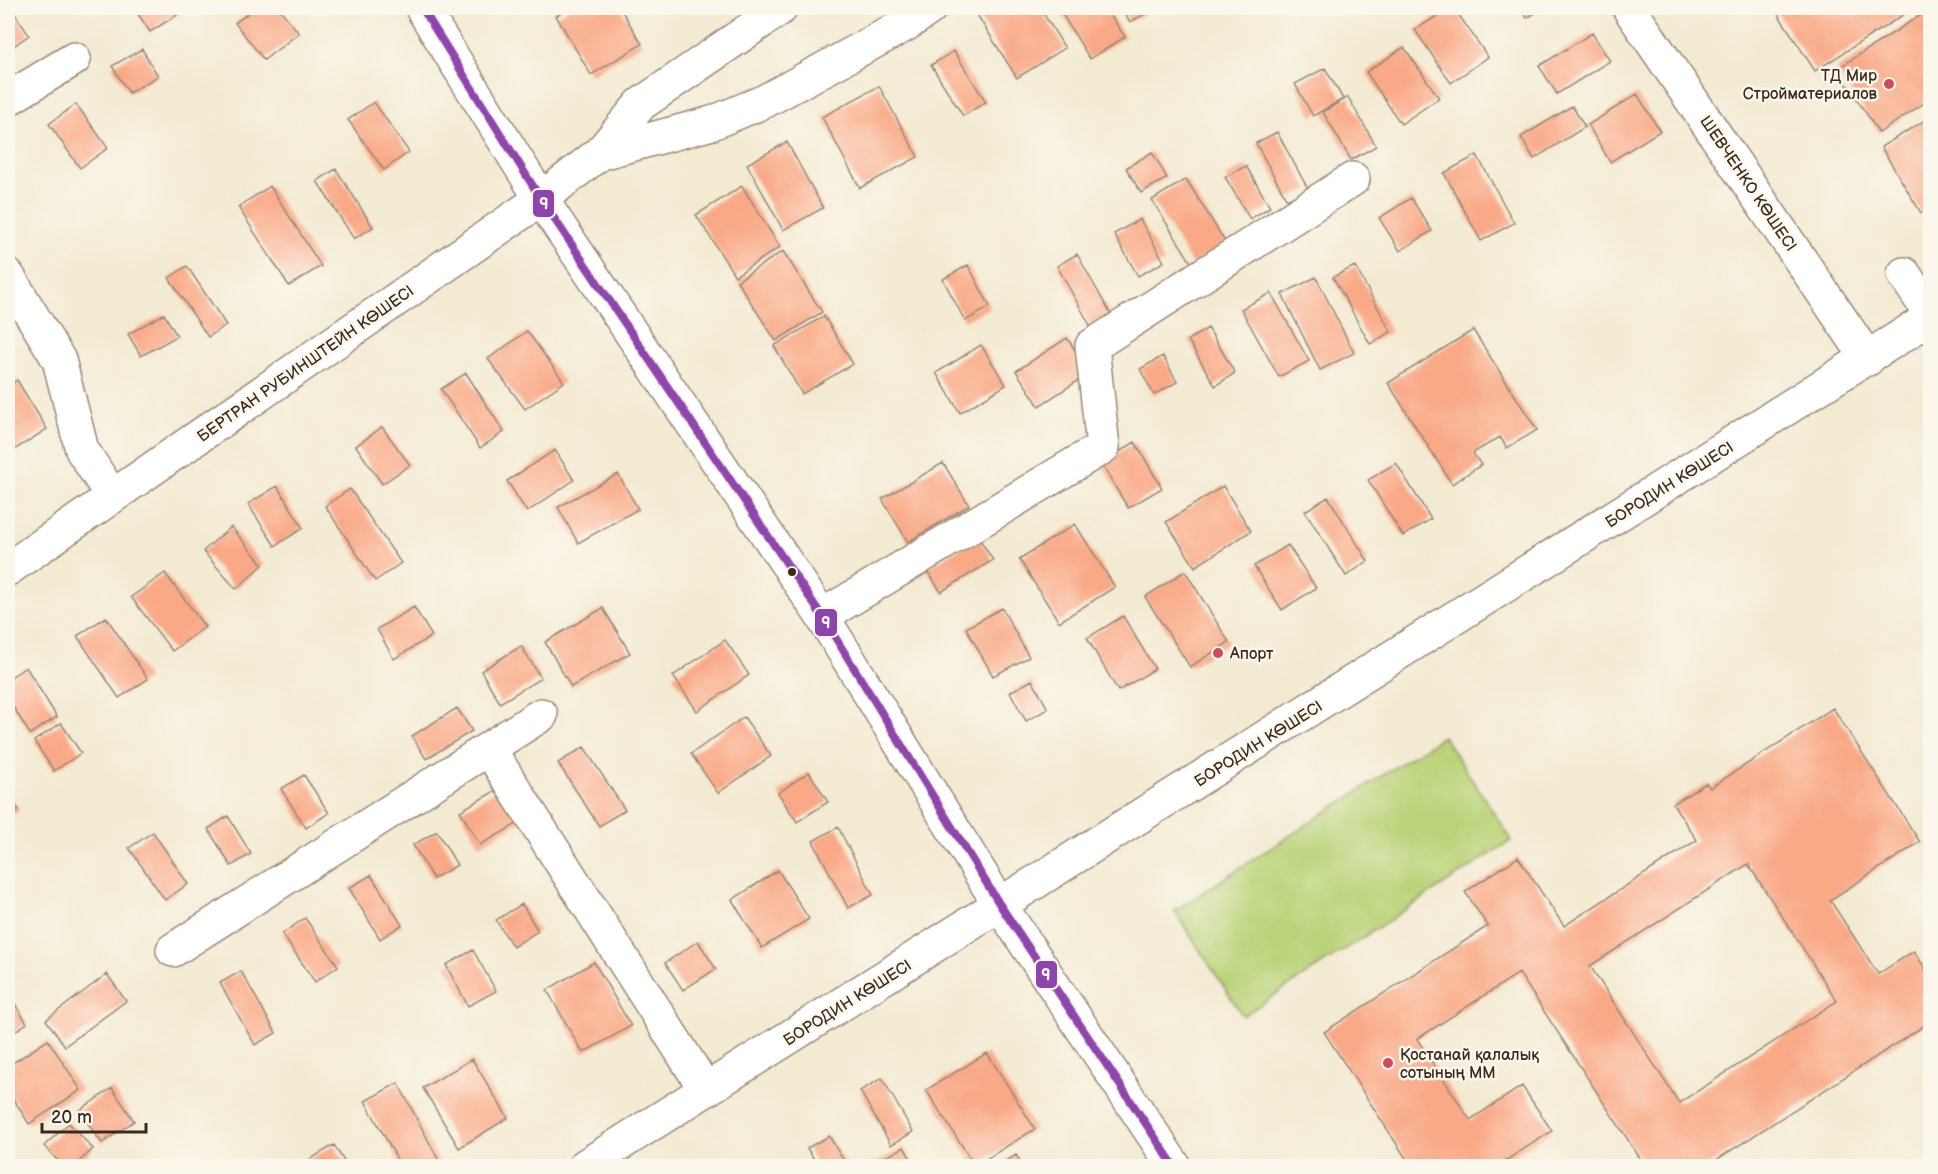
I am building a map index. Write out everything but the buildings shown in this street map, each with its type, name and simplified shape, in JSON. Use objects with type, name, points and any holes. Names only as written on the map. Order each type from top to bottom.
[{"type":"street","points":[[422,8],[541,198],[822,616],[1000,905],[1174,1167]]},
{"type":"street","points":[[600,153],[641,104],[781,8]]},
{"type":"street","points":[[600,153],[712,123],[765,101],[905,25],[930,8]]},
{"type":"street","name":"ШЕВЧЕНКО КӨШЕСІ","points":[[1629,8],[1868,359]]},
{"type":"street","points":[[8,99],[74,59]]},
{"type":"street","name":"БЕРТРАН РУБИНШТЕЙН КӨШЕСІ","points":[[8,569],[541,198],[600,153]]},
{"type":"street","points":[[822,616],[1103,447],[1092,346],[1353,179]]},
{"type":"street","points":[[1904,274],[1930,313]]},
{"type":"street","points":[[8,276],[59,360],[82,450],[112,496]]},
{"type":"street","name":"БОРОДИН КӨШЕСІ","points":[[585,1167],[1930,318]]},
{"type":"street","points":[[173,950],[541,715]]},
{"type":"street","points":[[489,749],[706,1090]]},
{"type":"green space","points":[[1443,736],[1512,840],[1243,1016],[1174,911]]},
{"type":"transit line","name":"9","points":[[422,8],[541,199],[822,616],[1000,905],[1174,1166]]},
{"type":"place","name":"ТД Мир Стройматериалов","points":[[1889,84]]},
{"type":"place","name":"Апорт","points":[[1218,653]]},
{"type":"place","name":"Қостанай қалалық сотының ММ","points":[[1388,1063]]}]
